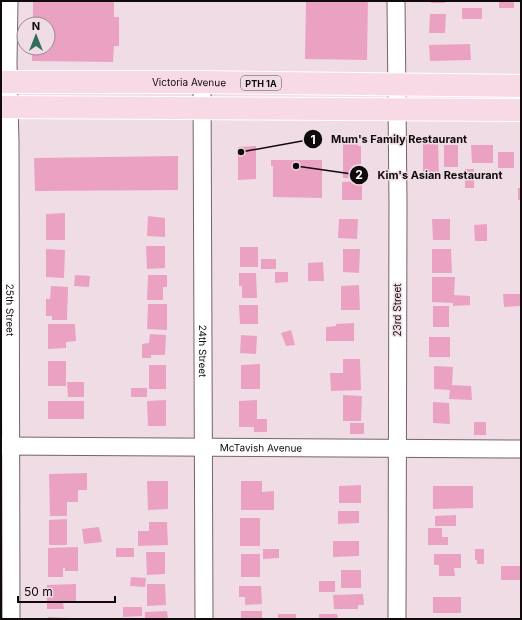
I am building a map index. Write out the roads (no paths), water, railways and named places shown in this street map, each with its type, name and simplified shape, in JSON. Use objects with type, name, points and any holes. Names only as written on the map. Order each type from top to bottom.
[{"type":"main road","name":"Victoria Avenue","points":[[5,82],[202,82],[521,86]]},
{"type":"main road","points":[[5,107],[521,110]]},
{"type":"street","name":"25th Street","points":[[9,1],[5,82],[6,446],[11,619]]},
{"type":"street","name":"23rd Street","points":[[396,1],[398,204],[396,450],[397,619]]},
{"type":"street","name":"24th Street","points":[[202,82],[204,619]]},
{"type":"street","name":"McTavish Avenue","points":[[6,446],[203,446],[396,450],[521,450]]},
{"type":"place","name":"Mum's Family Restaurant","points":[[241,152]]},
{"type":"place","name":"Kim's Asian Restaurant","points":[[296,166]]}]
